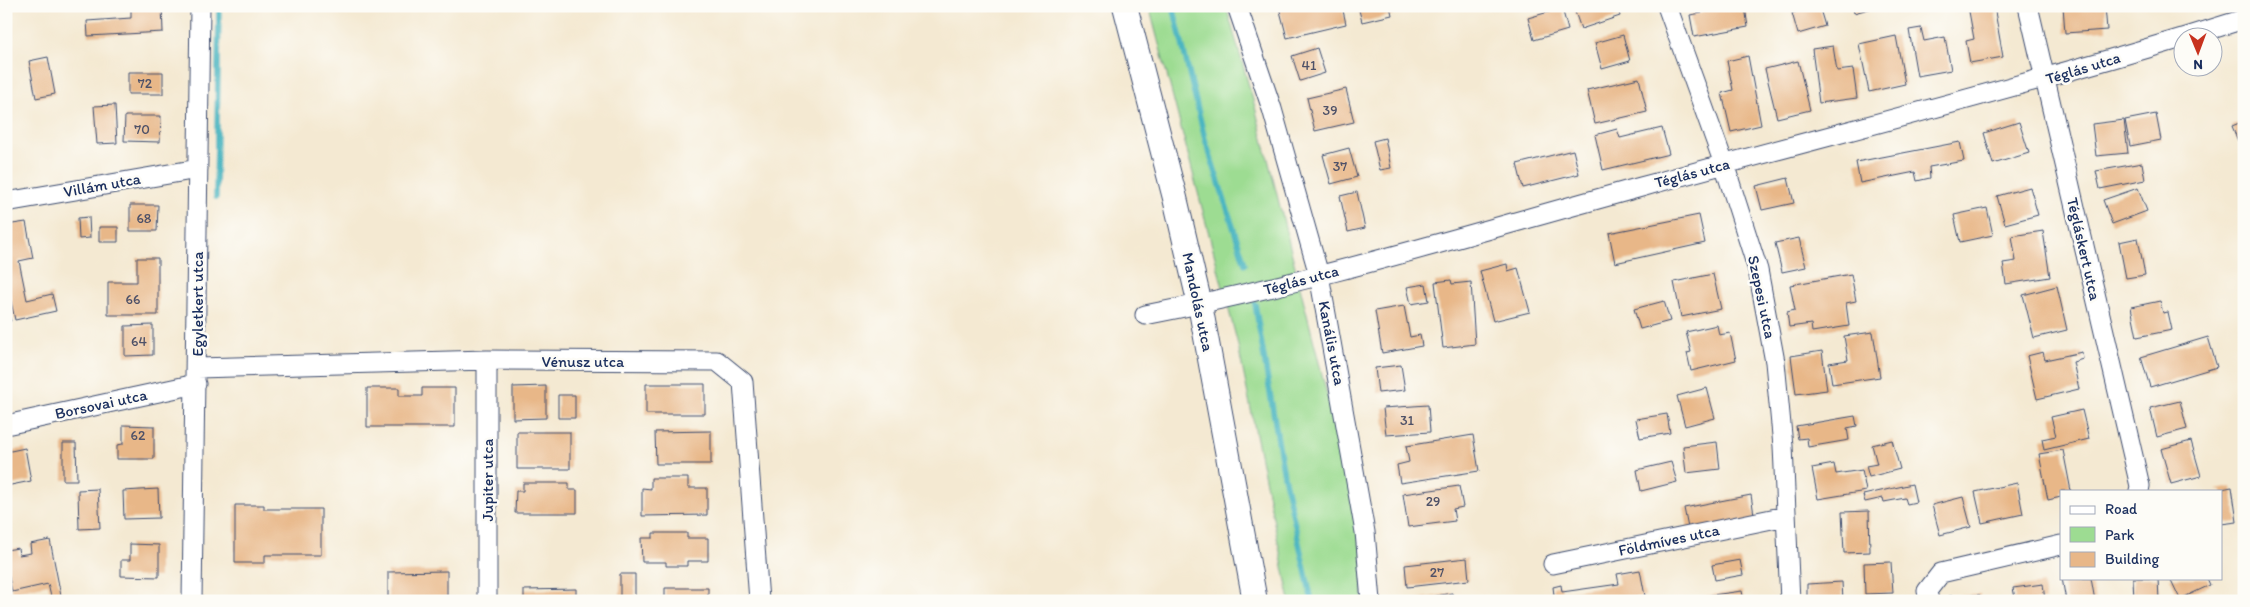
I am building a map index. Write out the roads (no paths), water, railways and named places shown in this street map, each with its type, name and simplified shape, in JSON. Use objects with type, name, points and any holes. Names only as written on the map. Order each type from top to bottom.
[{"type":"street","name":"Egyletkert utca","points":[[192,601],[200,6]]},
{"type":"street","name":"Mandolás utca","points":[[1125,6],[1175,198],[1200,305],[1255,601]]},
{"type":"street","name":"Kanális utca","points":[[1237,6],[1272,109],[1319,275],[1366,532],[1371,601]]},
{"type":"street","name":"Szepesi utca","points":[[1667,6],[1724,164],[1758,270],[1775,362],[1783,446],[1790,601]]},
{"type":"street","name":"Tégláskert utca","points":[[2028,6],[2140,486],[2139,490]]},
{"type":"street","name":"Téglás utca","points":[[2215,28],[2244,19]]},
{"type":"street","name":"Téglás utca","points":[[1144,316],[1200,305],[1319,275],[1724,164],[2045,80],[2172,41]]},
{"type":"street","name":"Villám utca","points":[[6,202],[198,169]]},
{"type":"street","name":"Vénusz utca","points":[[196,376],[487,360],[717,361],[743,382],[759,601]]},
{"type":"street","name":"Jupiter utca","points":[[487,360],[487,601]]},
{"type":"street","name":"Borsovai utca","points":[[6,424],[196,376]]},
{"type":"street","name":"Földmíves utca","points":[[1553,564],[1786,516]]},
{"type":"street","points":[[1929,601],[1927,591],[1941,573],[2060,545]]},
{"type":"waterway","points":[[216,197],[219,6]]},
{"type":"waterway","points":[[1173,6],[1205,139],[1245,264]]},
{"type":"waterway","points":[[1255,304],[1284,476],[1312,601]]}]
